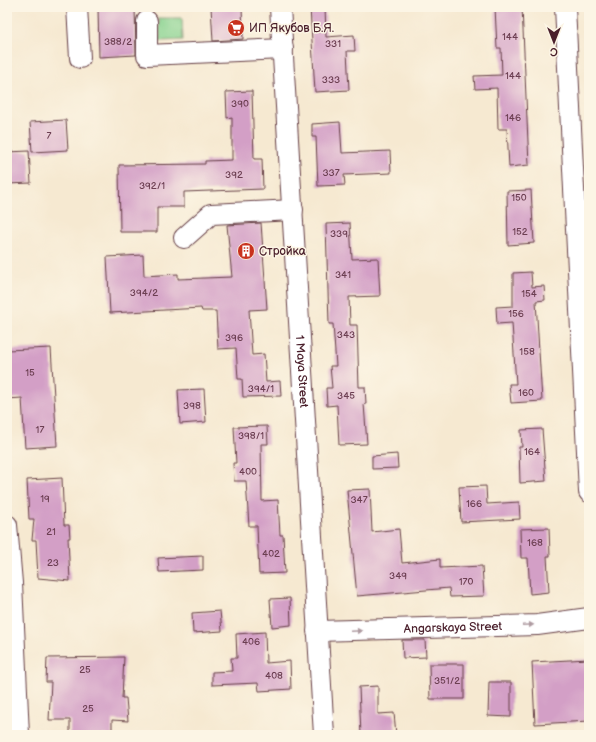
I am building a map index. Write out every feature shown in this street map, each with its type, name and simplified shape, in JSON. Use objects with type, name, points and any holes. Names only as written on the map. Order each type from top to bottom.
[{"type":"street","points":[[77,7],[80,58]]},
{"type":"street","name":"1 Maya Street","points":[[280,7],[324,735]]},
{"type":"street","points":[[564,7],[589,492]]},
{"type":"street","points":[[146,22],[147,55],[283,49]]},
{"type":"street","points":[[184,238],[211,214],[293,210]]},
{"type":"street","points":[[7,525],[12,583],[19,735]]},
{"type":"street","name":"Angarskaya Street","points":[[317,631],[537,625],[589,618]]},
{"type":"green space","points":[[159,18],[182,18],[183,40],[160,41]]},
{"type":"building","points":[[98,7],[135,7],[136,55],[99,57]]},
{"type":"building","points":[[211,7],[242,7],[243,39],[213,41]]},
{"type":"building","points":[[310,7],[325,7],[326,37],[354,35],[355,51],[347,51],[349,90],[315,92]]},
{"type":"building","points":[[495,7],[522,7],[529,165],[509,167],[507,129],[498,129],[497,88],[475,89],[474,76],[502,75],[501,48],[497,48]]},
{"type":"building","points":[[252,91],[254,159],[262,159],[263,189],[184,192],[184,207],[157,207],[157,232],[120,232],[119,165],[205,164],[205,161],[232,160],[232,117],[227,118],[226,92]]},
{"type":"building","points":[[66,120],[68,150],[32,152],[30,122]]},
{"type":"building","points":[[340,122],[342,153],[390,151],[391,173],[344,175],[345,185],[318,186],[316,137],[312,137],[312,124]]},
{"type":"building","points":[[29,151],[31,183],[7,184],[7,152]]},
{"type":"building","points":[[531,190],[534,243],[508,245],[507,191]]},
{"type":"building","points":[[261,223],[267,309],[249,310],[252,355],[264,354],[266,382],[280,381],[281,396],[243,397],[242,379],[238,379],[236,348],[218,349],[216,311],[202,311],[201,308],[110,313],[107,257],[143,255],[144,276],[178,274],[178,279],[232,277],[227,225]]},
{"type":"building","points":[[350,223],[352,259],[378,258],[380,296],[349,297],[350,325],[357,325],[359,387],[365,387],[366,404],[364,404],[367,444],[339,445],[337,405],[327,406],[326,388],[332,388],[330,366],[336,366],[333,324],[329,324],[326,224]]},
{"type":"building","points":[[531,272],[532,287],[544,286],[545,300],[536,301],[542,401],[511,403],[509,384],[516,384],[512,323],[497,324],[496,307],[513,306],[513,273]]},
{"type":"building","points":[[51,348],[57,446],[25,448],[22,398],[7,399],[7,350]]},
{"type":"building","points":[[204,389],[206,422],[180,424],[178,390]]},
{"type":"building","points":[[267,426],[268,444],[261,444],[262,501],[278,500],[280,535],[283,535],[285,573],[259,574],[257,526],[249,526],[246,481],[234,481],[233,463],[236,463],[234,427]]},
{"type":"building","points":[[542,429],[546,481],[520,483],[519,447],[522,447],[521,430]]},
{"type":"building","points":[[397,454],[398,468],[372,469],[372,456]]},
{"type":"building","points":[[62,478],[64,525],[69,525],[70,538],[68,538],[70,581],[38,578],[36,540],[32,540],[34,519],[29,519],[27,480]]},
{"type":"building","points":[[486,486],[487,504],[519,502],[520,519],[461,522],[459,487]]},
{"type":"building","points":[[370,489],[372,532],[399,529],[402,563],[440,559],[440,568],[482,566],[484,596],[450,597],[449,588],[357,596],[347,490]]},
{"type":"building","points":[[549,528],[550,556],[547,556],[549,592],[530,594],[528,558],[521,558],[520,529]]},
{"type":"building","points":[[203,556],[203,570],[159,572],[158,558]]},
{"type":"building","points":[[290,598],[291,625],[272,627],[270,599]]},
{"type":"building","points":[[220,611],[222,631],[193,633],[192,613]]},
{"type":"building","points":[[265,632],[266,663],[290,661],[291,689],[259,691],[258,683],[212,685],[212,672],[232,671],[231,658],[237,658],[236,634]]},
{"type":"building","points":[[402,640],[425,640],[426,657],[403,658]]},
{"type":"building","points":[[124,657],[122,698],[126,698],[128,721],[112,720],[112,735],[70,735],[70,720],[49,720],[51,682],[46,682],[47,658]]},
{"type":"building","points":[[589,659],[589,721],[535,724],[532,662]]},
{"type":"building","points":[[429,664],[464,664],[464,699],[430,699]]},
{"type":"building","points":[[489,682],[511,682],[511,717],[488,716]]},
{"type":"building","points":[[378,686],[378,714],[394,713],[396,735],[361,735],[359,687]]},
{"type":"place","name":"ИП Якубов Б.Я.","points":[[236,28]]},
{"type":"place","name":"Стройка","points":[[246,251]]}]
